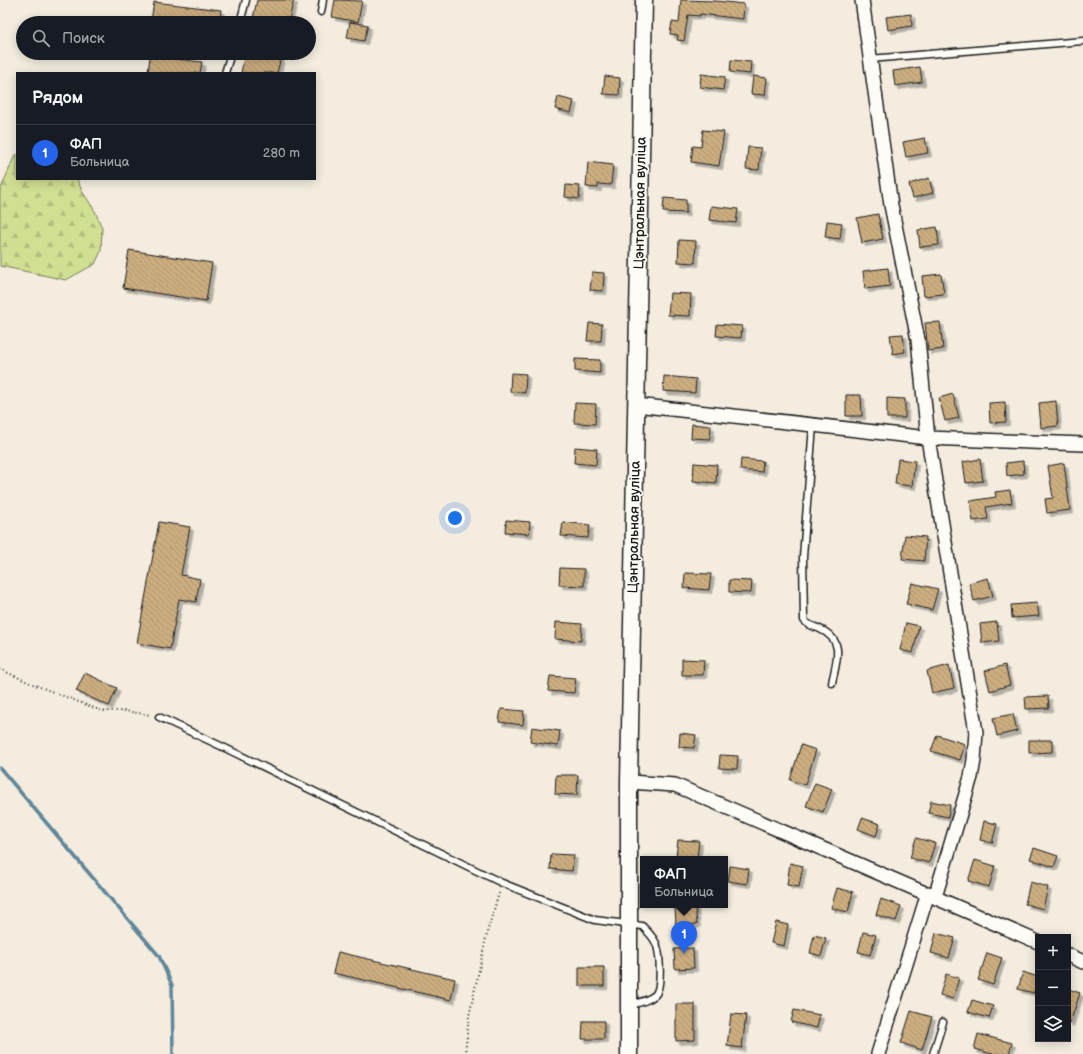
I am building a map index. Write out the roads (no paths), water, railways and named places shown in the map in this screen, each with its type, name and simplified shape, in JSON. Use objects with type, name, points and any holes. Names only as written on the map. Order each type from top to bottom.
[{"type":"street","name":"Цэнтральная вуліца","points":[[629,1054],[629,782],[644,0]]},
{"type":"street","points":[[862,0],[891,205],[918,340],[928,438],[976,732],[971,777],[878,1054]]},
{"type":"street","points":[[636,405],[928,438],[1083,444]]},
{"type":"street","points":[[629,782],[675,785],[1035,941]]},
{"type":"street","points":[[1071,957],[1083,962]]},
{"type":"lane","points":[[242,16],[246,0]]},
{"type":"lane","points":[[321,12],[323,0]]},
{"type":"lane","points":[[870,59],[1083,41]]},
{"type":"lane","points":[[225,72],[229,60]]},
{"type":"lane","points":[[813,425],[803,557],[804,620],[807,624],[829,633],[837,643],[838,655],[832,683]]},
{"type":"lane","points":[[159,717],[502,883],[595,920],[642,926],[657,945],[659,971],[658,989],[655,995],[643,1002],[629,1005]]},
{"type":"lane","points":[[933,1054],[943,1022]]},
{"type":"waterway","points":[[0,768],[159,956],[172,985],[173,1054]]},
{"type":"place","name":"ФАП","points":[[684,954]]}]
